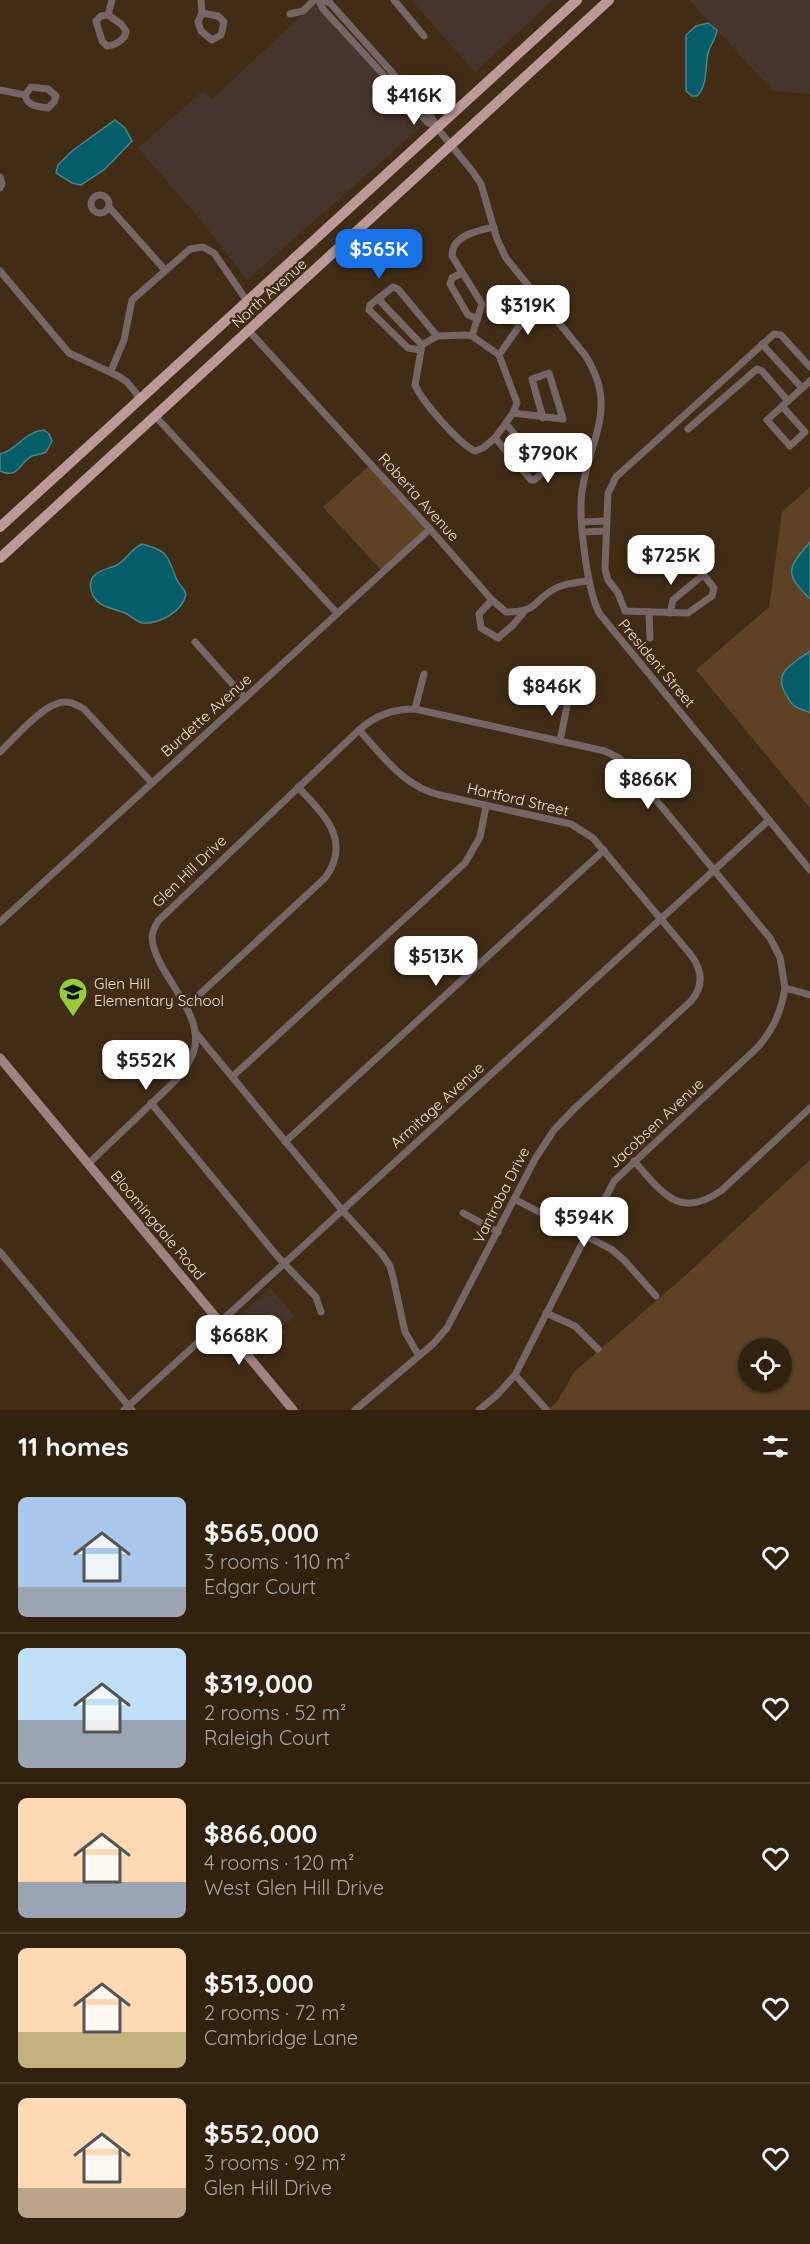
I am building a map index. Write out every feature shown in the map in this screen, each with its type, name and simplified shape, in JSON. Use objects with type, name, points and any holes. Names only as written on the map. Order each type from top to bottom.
[{"type":"main road","name":"North Avenue","points":[[0,527],[577,0]]},
{"type":"main road","name":"North Avenue","points":[[0,558],[609,0]]},
{"type":"main road","name":"Bloomingdale Road","points":[[0,1058],[293,1410]]},
{"type":"street","points":[[108,15],[112,0]]},
{"type":"street","points":[[201,0],[202,13]]},
{"type":"street","points":[[290,14],[303,11],[314,0]]},
{"type":"street","name":"President Street","points":[[321,0],[330,3],[431,116],[437,128],[481,184],[506,258],[585,355],[595,371],[600,386],[602,416],[580,503],[594,603],[605,622],[810,870]]},
{"type":"street","points":[[394,0],[424,36]]},
{"type":"street","points":[[108,15],[121,24],[126,31],[122,39],[107,46],[102,41],[96,21],[101,16],[108,15]]},
{"type":"street","points":[[0,90],[25,95]]},
{"type":"street","points":[[0,177],[2,184],[0,188]]},
{"type":"street","points":[[109,207],[165,270]]},
{"type":"street","points":[[472,336],[482,304],[452,256],[452,249],[456,243],[470,233],[494,227]]},
{"type":"street","points":[[111,371],[124,340],[132,300],[190,249],[196,247],[208,249],[213,253],[247,301]]},
{"type":"street","points":[[0,271],[69,353],[83,361],[111,371],[127,382],[140,398]]},
{"type":"street","points":[[462,273],[452,278],[450,284],[468,315],[478,319]]},
{"type":"street","points":[[421,347],[415,385],[439,417],[468,447],[475,450],[483,448],[506,424],[517,403],[499,355],[472,336],[437,336],[421,347],[408,348],[369,310],[370,305],[393,286],[437,336]]},
{"type":"street","points":[[380,297],[381,302],[421,347]]},
{"type":"street","points":[[499,355],[522,322],[543,304]]},
{"type":"street","name":"Roberta Avenue","points":[[249,331],[492,600],[506,612],[524,612]]},
{"type":"street","points":[[686,558],[703,574],[714,588],[714,593],[688,613],[626,611],[618,593],[606,576],[608,493],[616,477],[762,344],[777,333],[810,367]]},
{"type":"street","points":[[762,344],[802,388]]},
{"type":"street","points":[[688,429],[757,369],[762,371],[788,401]]},
{"type":"street","points":[[513,413],[543,418],[563,419],[549,373],[532,379],[543,418]]},
{"type":"street","points":[[782,406],[805,432],[790,446],[767,420],[782,406],[810,381]]},
{"type":"street","points":[[156,417],[337,613]]},
{"type":"street","points":[[495,438],[531,480],[543,472],[542,466],[506,424]]},
{"type":"street","points":[[582,522],[606,521]]},
{"type":"street","name":"Burdette Avenue","points":[[0,922],[430,529]]},
{"type":"street","points":[[583,532],[606,531]]},
{"type":"street","points":[[670,613],[673,600],[703,574]]},
{"type":"street","points":[[492,600],[479,614],[481,628],[498,638],[524,612],[555,589],[589,580]]},
{"type":"street","points":[[649,612],[650,638]]},
{"type":"street","points":[[195,642],[244,698]]},
{"type":"street","points":[[415,709],[424,674]]},
{"type":"street","points":[[560,741],[568,701],[561,690]]},
{"type":"street","points":[[0,752],[47,708],[58,702],[66,702],[84,709],[152,783]]},
{"type":"street","name":"Glen Hill Drive","points":[[195,1032],[186,1007],[154,948],[152,935],[158,921],[360,730],[385,713],[400,709],[415,709],[605,751],[619,758],[776,947],[783,967],[785,988]]},
{"type":"street","name":"Hartford Street","points":[[360,730],[404,778],[420,789],[570,824],[593,838],[699,966],[700,986],[688,1004]]},
{"type":"street","points":[[186,1007],[329,873],[336,852],[334,833],[327,820],[298,787]]},
{"type":"street","points":[[232,1077],[465,863],[480,837],[486,806]]},
{"type":"street","name":"Armitage Avenue","points":[[128,1409],[769,820]]},
{"type":"street","points":[[285,1142],[604,850]]},
{"type":"street","points":[[785,988],[810,995]]},
{"type":"street","name":"Jacobsen Avenue","points":[[479,1410],[498,1395],[515,1376],[609,1188],[634,1161],[758,1047],[769,1034],[779,1016],[785,988]]},
{"type":"street","name":"Vantroba Drive","points":[[355,1410],[438,1340],[447,1328],[542,1147],[560,1123],[688,1004]]},
{"type":"street","points":[[195,1032],[342,1210],[388,1262],[404,1328],[408,1340],[419,1356]]},
{"type":"street","points":[[88,1164],[176,1080],[191,1059],[195,1032]]},
{"type":"street","points":[[152,1103],[316,1297],[321,1312]]},
{"type":"street","points":[[634,1161],[661,1191],[673,1200],[688,1204],[704,1201],[722,1190],[810,1108]]},
{"type":"street","points":[[514,1199],[586,1235],[618,1255],[656,1296]]},
{"type":"street","points":[[463,1213],[498,1232]]},
{"type":"street","points":[[0,1252],[128,1409]]},
{"type":"street","points":[[546,1313],[575,1326],[598,1349]]},
{"type":"street","points":[[515,1376],[546,1409]]},
{"type":"shaded area","points":[[411,0],[553,0],[475,72]]},
{"type":"shaded area","points":[[689,0],[810,0],[810,94],[773,91]]},
{"type":"shaded area","points":[[317,1],[423,125],[247,280],[203,223],[138,148],[203,91],[212,99]]},
{"type":"shaded area","points":[[370,465],[428,529],[382,571],[323,507]]},
{"type":"shaded area","points":[[810,487],[810,808],[696,670],[769,607],[782,512]]},
{"type":"shaded area","points":[[810,1160],[810,1410],[548,1410],[557,1402],[574,1372],[686,1275]]},
{"type":"shaded area","points":[[270,1288],[295,1316],[282,1327],[286,1333],[262,1352],[235,1320]]},
{"type":"water","points":[[708,23],[717,30],[708,53],[703,87],[697,96],[692,96],[686,91],[686,35],[696,26]]},
{"type":"water","points":[[115,120],[125,128],[132,141],[105,169],[81,185],[72,183],[56,173],[58,165],[72,151]]},
{"type":"water","points":[[44,430],[52,441],[46,452],[28,458],[15,472],[0,471],[0,454],[12,449],[31,434]]},
{"type":"water","points":[[810,542],[810,599],[796,583],[792,571],[793,565]]},
{"type":"water","points":[[142,544],[157,549],[165,555],[186,594],[176,611],[163,619],[150,623],[137,621],[127,614],[101,604],[93,596],[90,587],[95,574],[117,565]]},
{"type":"water","points":[[810,651],[810,713],[792,704],[781,681],[786,669]]},
{"type":"place","name":"Glen Hill Elementary School","points":[[73,1018]]}]
